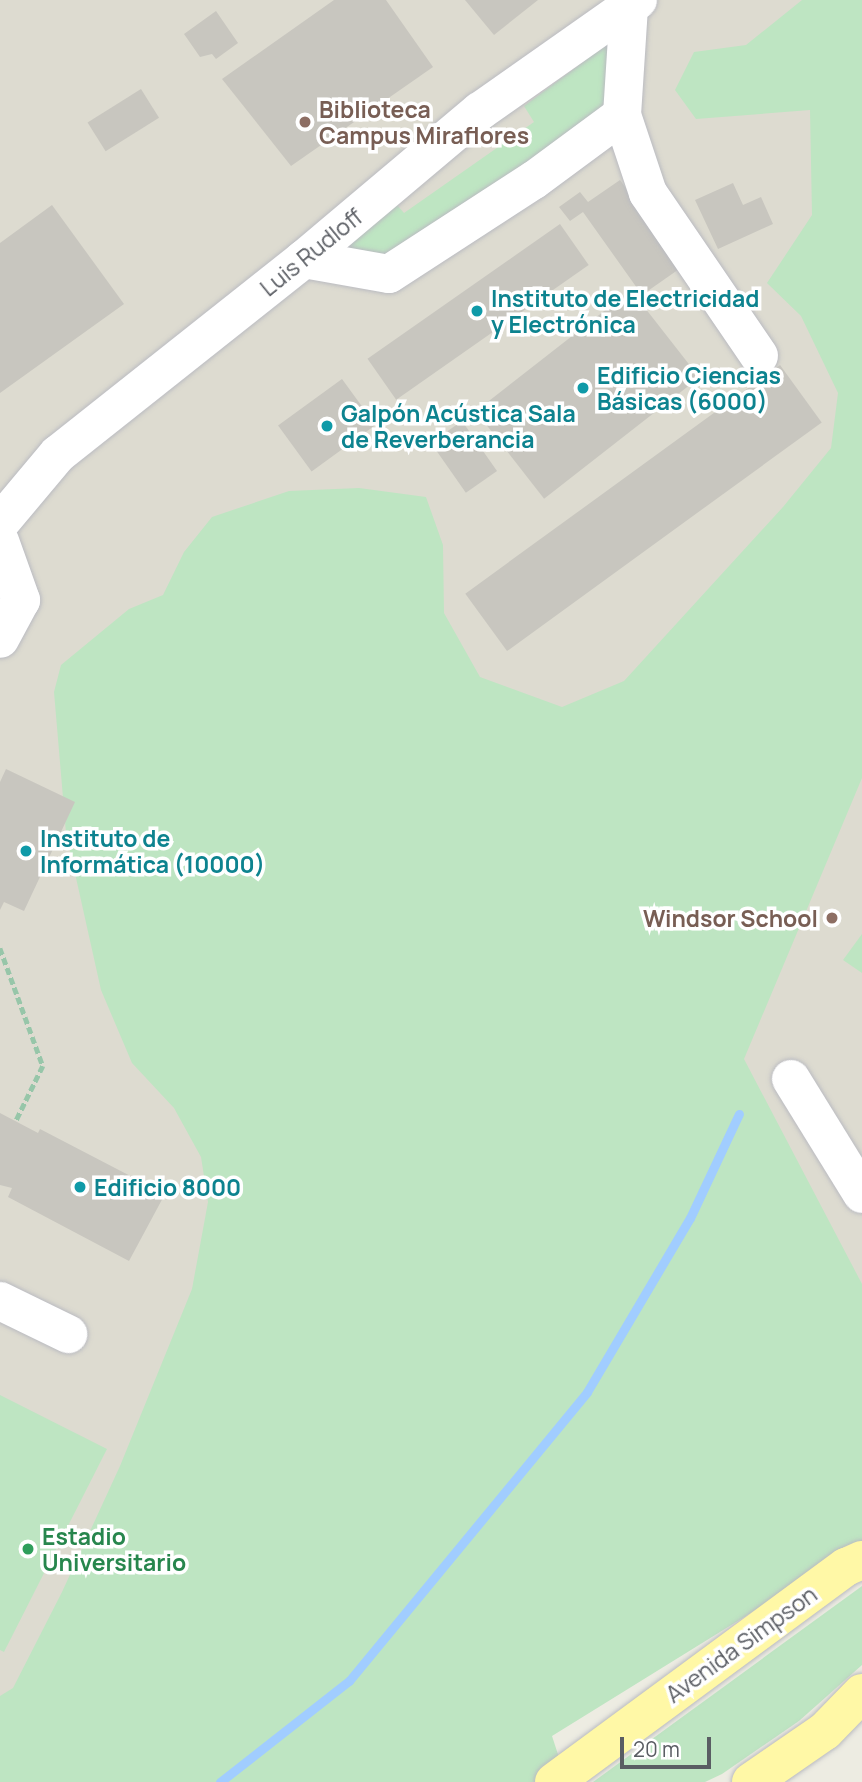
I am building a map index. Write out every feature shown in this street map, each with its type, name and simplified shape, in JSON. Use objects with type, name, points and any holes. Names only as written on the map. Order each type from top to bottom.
[{"type":"main road","name":"Avenida Simpson","points":[[554,1782],[846,1567],[862,1560]]},
{"type":"main road","points":[[751,1782],[825,1731],[862,1693]]},
{"type":"street","points":[[634,3],[622,115],[648,193],[759,356]]},
{"type":"street","name":"Luis Rudloff","points":[[0,523],[58,454],[304,260],[480,111],[634,3]]},
{"type":"street","points":[[304,260],[389,274],[534,180],[622,115]]},
{"type":"street","points":[[0,541],[21,600],[0,639]]},
{"type":"street","points":[[791,1079],[862,1194]]},
{"type":"street","points":[[0,1301],[68,1334]]},
{"type":"path","points":[[0,948],[43,1066],[16,1122]]},
{"type":"shaded area","points":[[0,0],[862,0],[862,1529],[0,1782]]},
{"type":"green space","points":[[802,0],[862,0],[862,778],[744,1059],[862,1284],[862,1544],[552,1736],[567,1782],[0,1782],[0,1696],[13,1688],[62,1592],[120,1466],[192,1289],[208,1202],[201,1157],[174,1108],[132,1063],[101,990],[66,833],[54,692],[61,665],[129,609],[163,595],[184,552],[212,517],[289,491],[359,488],[426,497],[443,545],[444,613],[480,677],[562,707],[624,681],[783,507],[831,448],[838,393],[801,316],[767,283],[812,215],[810,110],[696,119],[675,90],[694,52],[746,45]]},
{"type":"green space","points":[[610,42],[610,110],[388,263],[350,252],[336,236],[390,197],[404,213],[534,122],[524,106]]},
{"type":"green space","points":[[862,934],[862,973],[843,960]]},
{"type":"green space","name":"Estadio Universitario","points":[[0,1395],[107,1449],[4,1652],[0,1650]]},
{"type":"green space","points":[[862,1586],[862,1665],[799,1721],[722,1774],[705,1782],[593,1782]]},
{"type":"building","name":"Biblioteca Campus Miraflores","points":[[334,0],[386,0],[433,67],[291,166],[222,79]]},
{"type":"building","points":[[465,0],[538,0],[494,35]]},
{"type":"building","points":[[216,11],[238,43],[216,59],[212,54],[200,57],[184,34]]},
{"type":"building","points":[[141,89],[159,118],[106,151],[88,122]]},
{"type":"building","points":[[620,180],[682,267],[642,295],[583,212],[570,221],[559,207],[580,192],[588,202]]},
{"type":"building","points":[[733,183],[743,205],[761,197],[773,224],[718,249],[695,200]]},
{"type":"building","points":[[52,205],[124,304],[0,393],[0,243]]},
{"type":"building","name":"Instituto de Electricidad y Electrónica","points":[[560,224],[589,265],[396,400],[367,359]]},
{"type":"building","name":"Edificio Ciencias Básicas (6000)","points":[[631,290],[699,377],[544,499],[476,411]]},
{"type":"building","points":[[780,365],[822,422],[507,651],[465,594]]},
{"type":"building","name":"Galpón Acústica Sala de Reverberancia","points":[[342,379],[376,425],[312,472],[278,425]]},
{"type":"building","points":[[462,421],[497,471],[466,493],[431,443]]},
{"type":"building","name":"Instituto de Informática (10000)","points":[[6,769],[75,802],[24,911],[4,902],[0,910],[0,782]]},
{"type":"building","name":"Edificio 8000","points":[[0,1113],[38,1133],[40,1129],[165,1194],[129,1261],[8,1197],[12,1188],[0,1185]]},
{"type":"waterway","points":[[220,1782],[349,1681],[587,1392],[690,1218],[739,1114]]},
{"type":"place","name":"Biblioteca Campus Miraflores","points":[[305,122]]},
{"type":"place","name":"Instituto de Electricidad y Electrónica","points":[[477,311]]},
{"type":"place","name":"Edificio Ciencias Básicas (6000)","points":[[583,388]]},
{"type":"place","name":"Galpón Acústica Sala de Reverberancia","points":[[327,426]]},
{"type":"place","name":"Instituto de Informática (10000)","points":[[26,851]]},
{"type":"place","name":"Windsor School","points":[[832,918]]},
{"type":"place","name":"Edificio 8000","points":[[80,1187]]},
{"type":"place","name":"Estadio Universitario","points":[[28,1549]]}]
